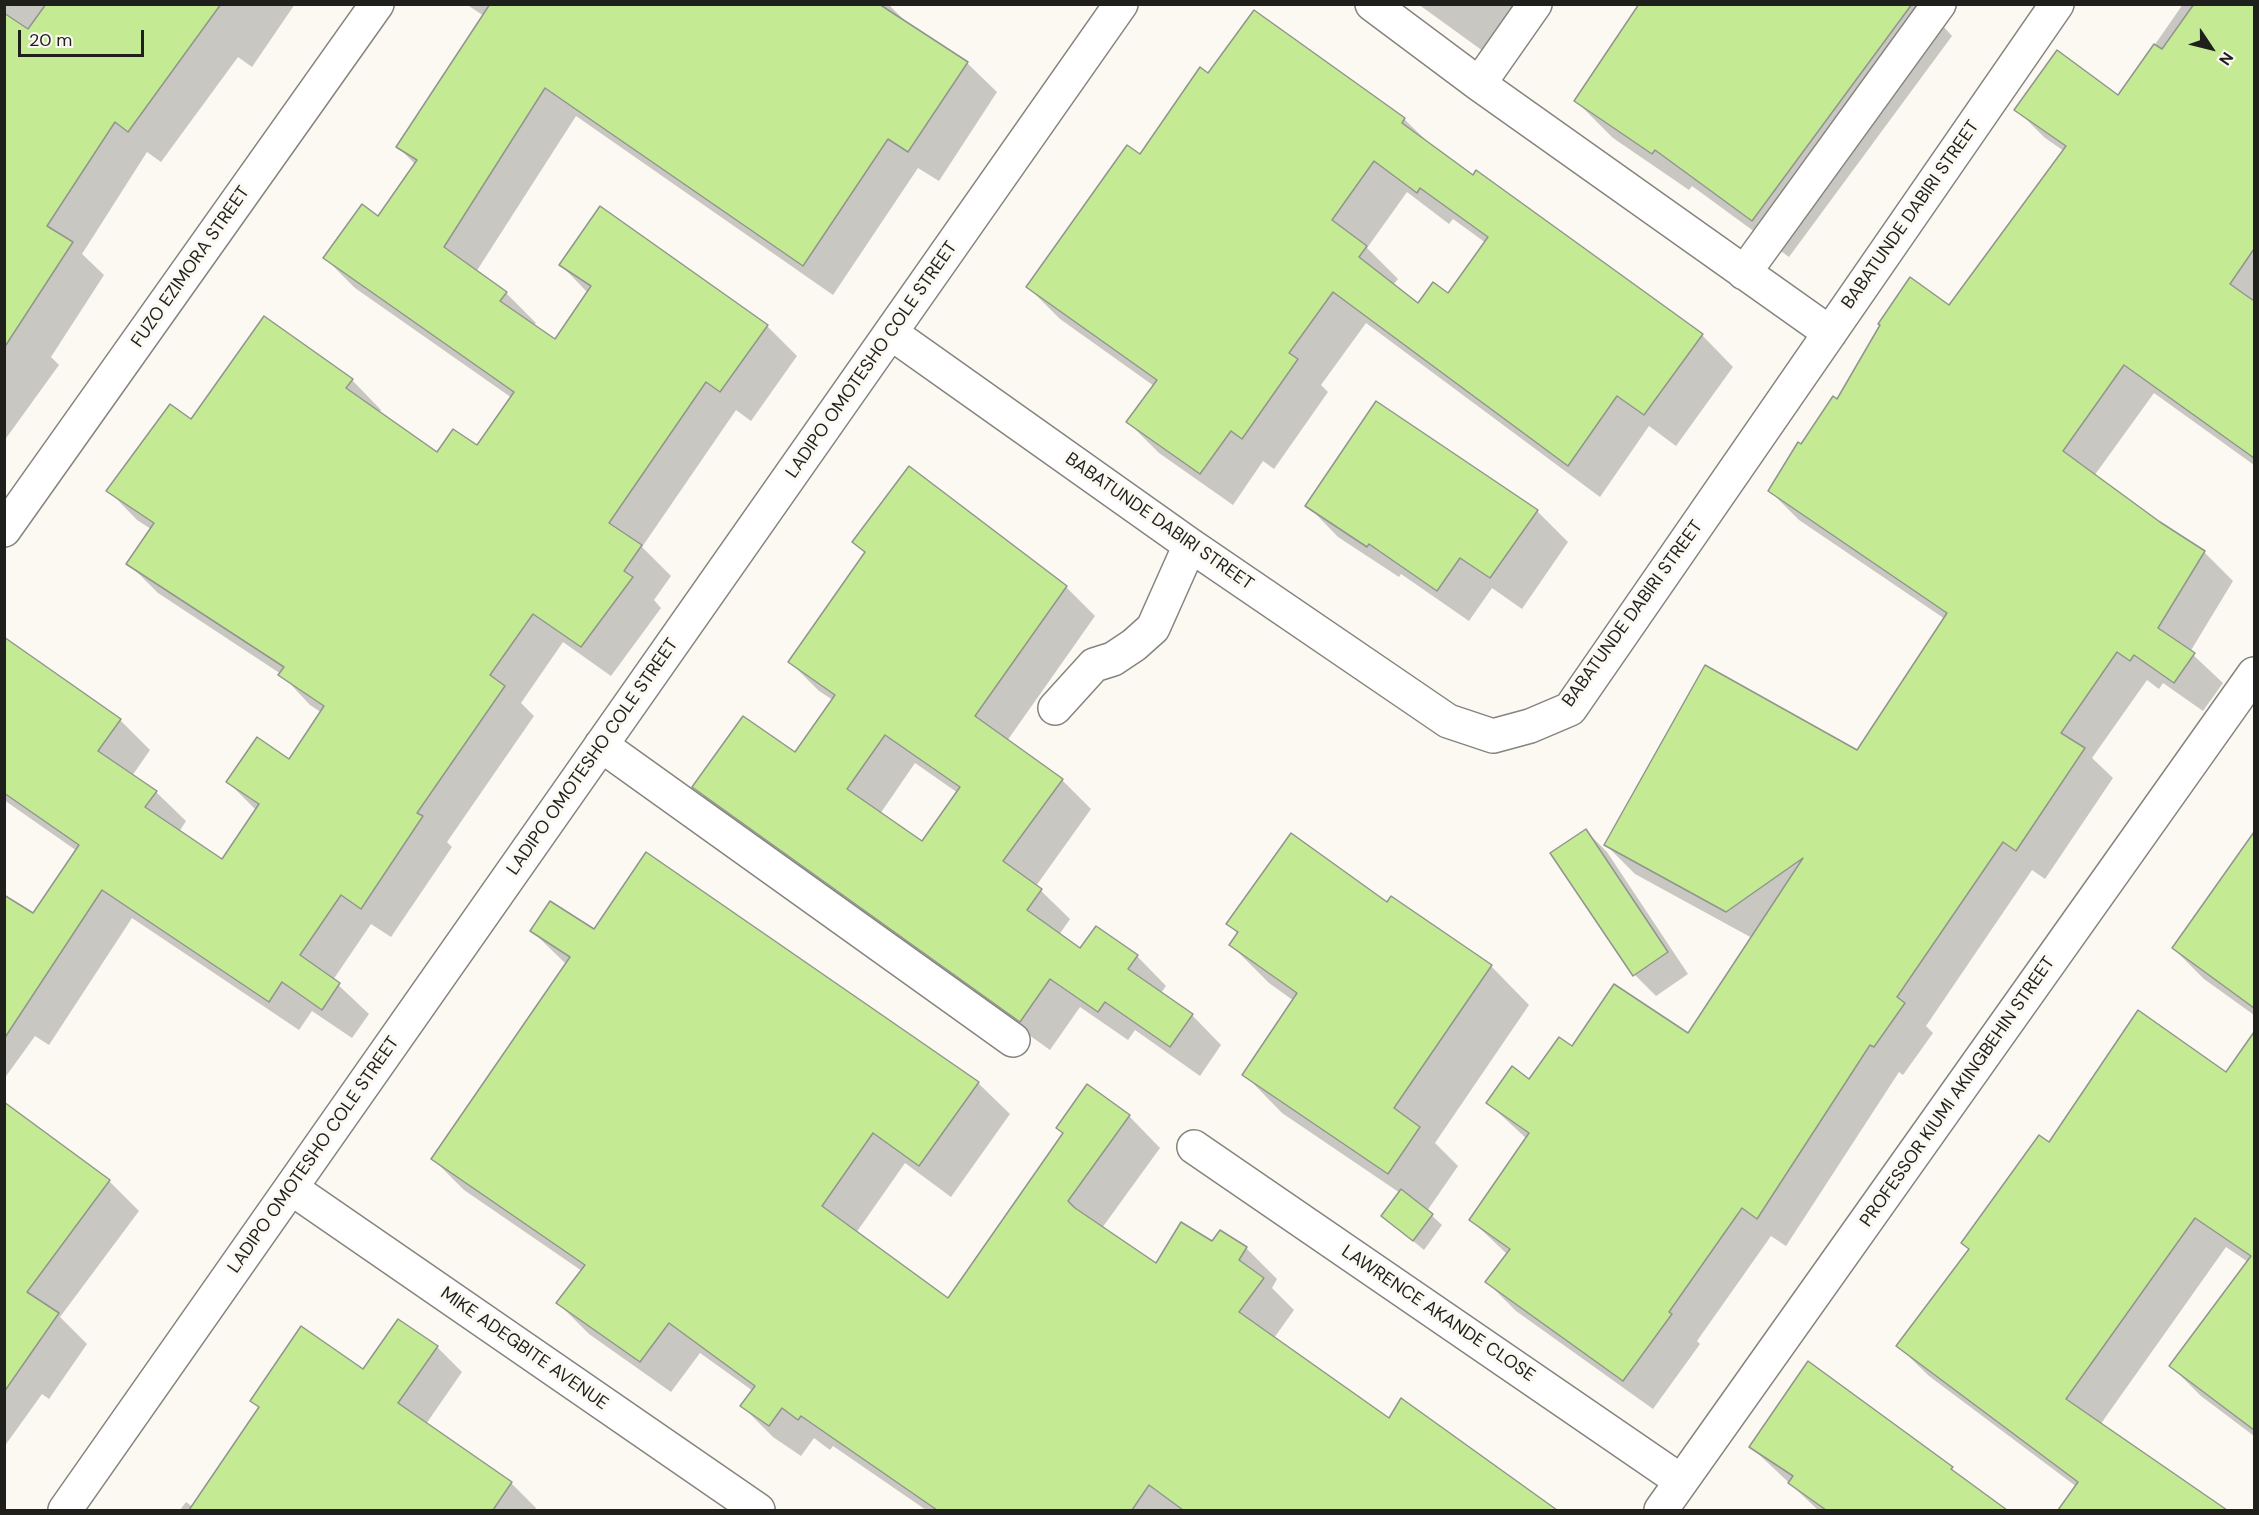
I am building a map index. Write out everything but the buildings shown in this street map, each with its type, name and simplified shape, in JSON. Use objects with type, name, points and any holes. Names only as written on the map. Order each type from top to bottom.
[{"type":"street","name":"FUZO EZIMORA STREET","points":[[4,530],[377,4]]},
{"type":"street","points":[[1372,4],[1479,84],[1830,333]]},
{"type":"street","points":[[1479,84],[1535,4]]},
{"type":"street","points":[[1744,273],[1939,4]]},
{"type":"street","name":"BABATUNDE DABIRI STREET","points":[[891,333],[1190,545],[1448,722],[1493,736],[1530,726],[1570,709],[2057,4]]},
{"type":"street","name":"LADIPO OMOTESHO COLE STREET","points":[[65,1510],[1120,5]]},
{"type":"street","points":[[1055,708],[1094,665],[1120,654],[1153,628],[1190,545]]},
{"type":"street","name":"PROFESSOR KIUMI AKINGBEHIN STREET","points":[[1660,1510],[2254,674]]},
{"type":"street","points":[[601,745],[1014,1040]]},
{"type":"street","name":"LAWRENCE AKANDE CLOSE","points":[[1194,1147],[1682,1481]]},
{"type":"street","name":"MIKE ADEGBITE AVENUE","points":[[291,1188],[758,1510]]}]
